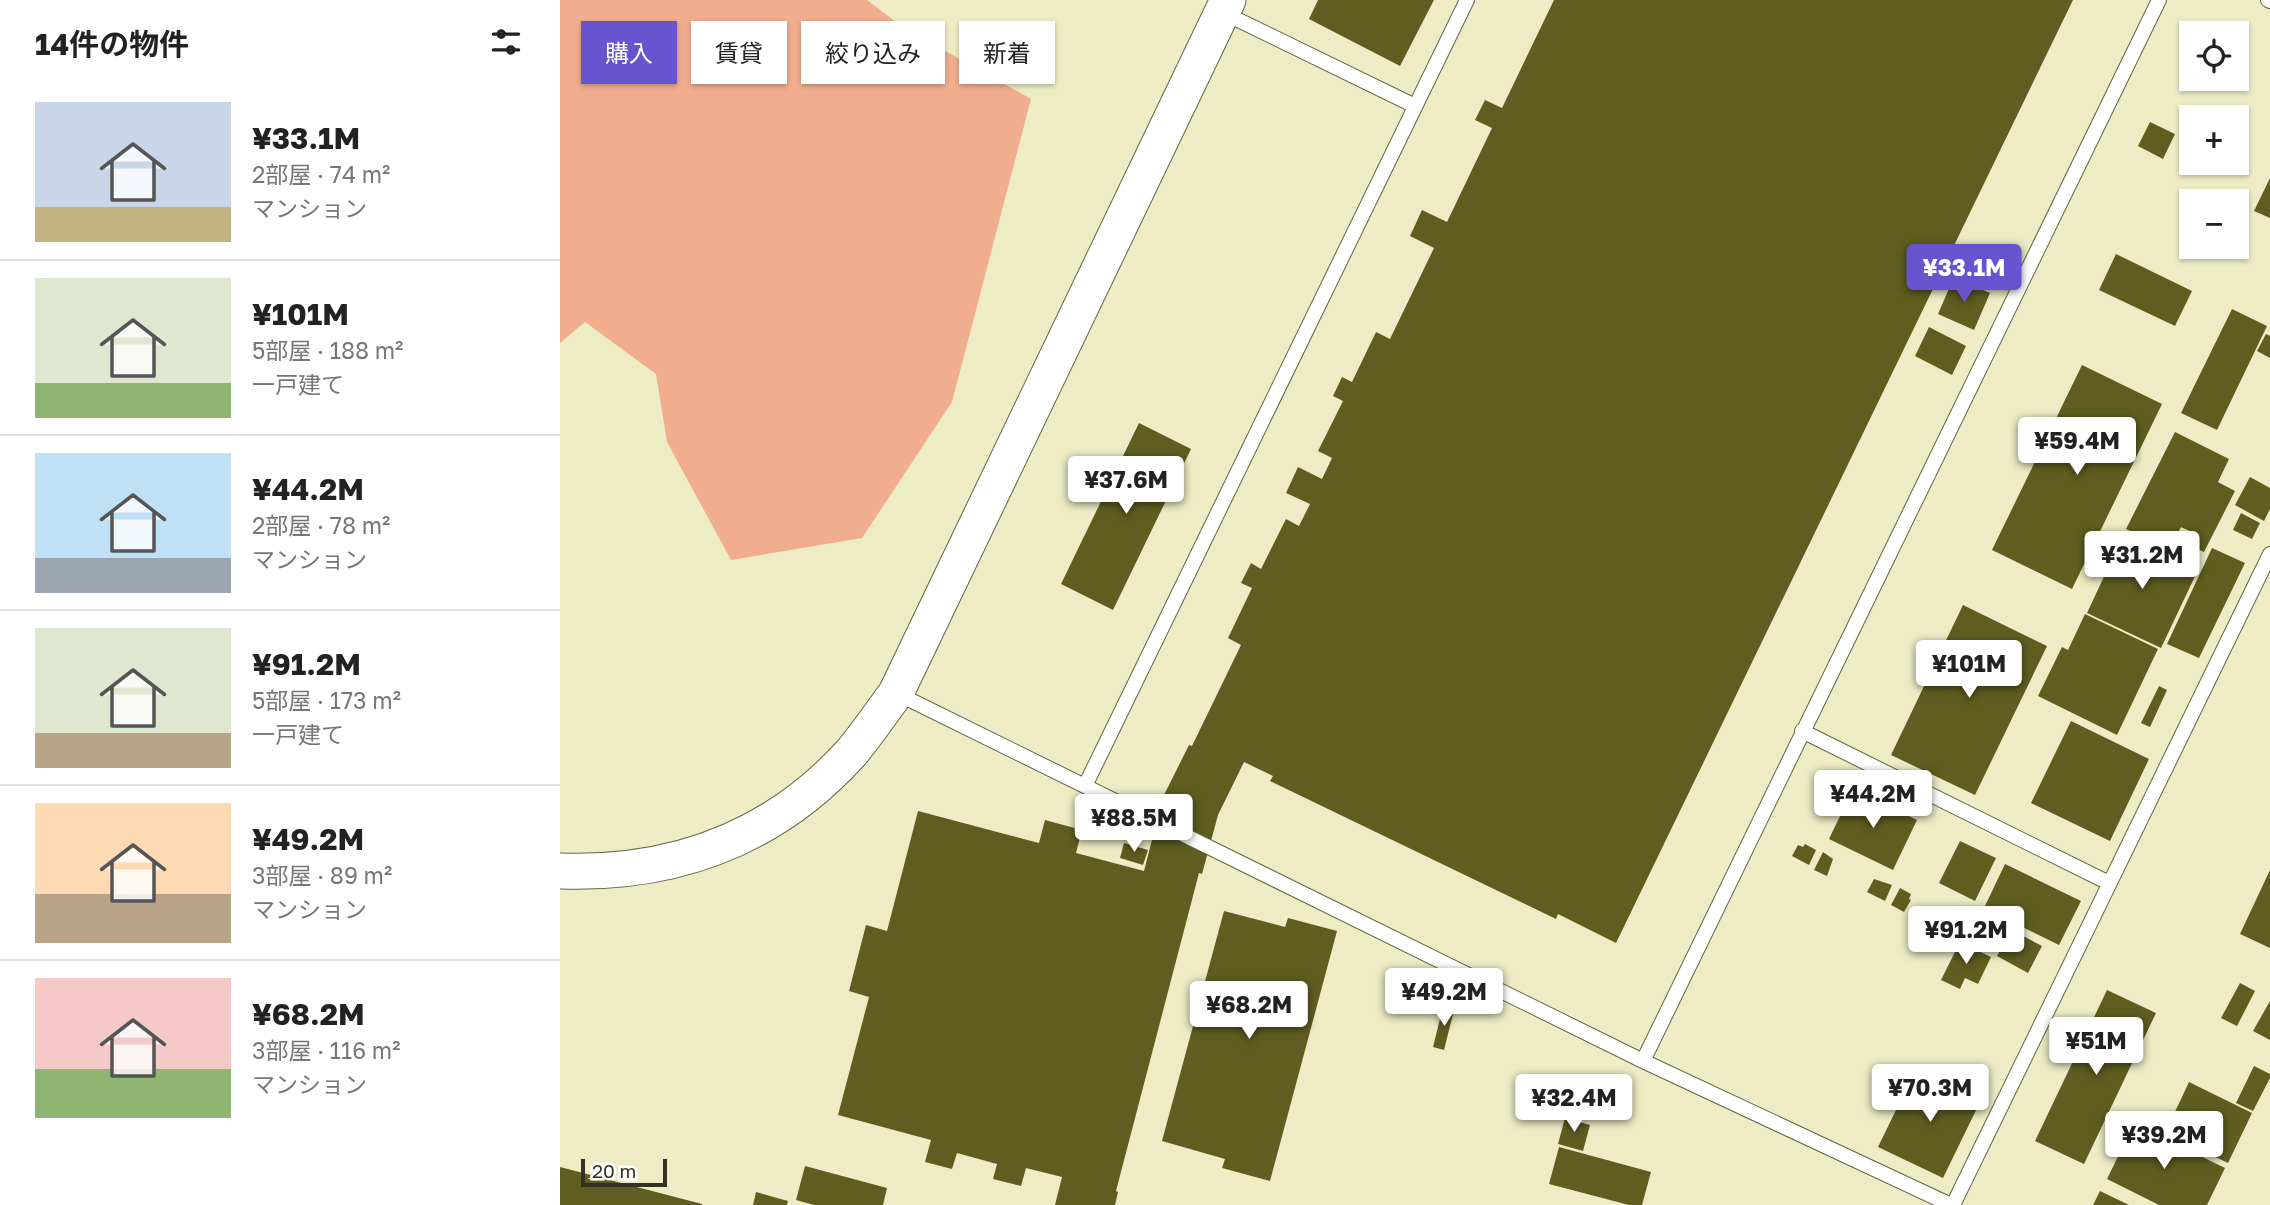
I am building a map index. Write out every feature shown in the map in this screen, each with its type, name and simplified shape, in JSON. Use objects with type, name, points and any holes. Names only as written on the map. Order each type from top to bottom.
[{"type":"street","points":[[560,871],[640,869],[696,855],[735,839],[771,820],[830,774],[852,751],[896,693],[1225,6]]},
{"type":"lane","points":[[1085,786],[1467,0]]},
{"type":"lane","points":[[1643,1061],[2159,0]]},
{"type":"lane","points":[[1225,6],[1415,106]]},
{"type":"lane","points":[[896,693],[1643,1061],[1952,1205],[2270,554]]},
{"type":"lane","points":[[1802,731],[2109,883]]},
{"type":"shaded area","points":[[560,0],[867,0],[894,21],[801,21],[801,84],[945,84],[945,51],[959,59],[959,84],[1004,84],[1031,99],[952,402],[862,538],[731,560],[667,442],[656,374],[585,322],[560,343]]},
{"type":"building","points":[[1318,0],[1434,0],[1400,66],[1309,19]]},
{"type":"building","points":[[1554,0],[2073,0],[1616,943],[1558,914],[1556,919],[1270,781],[1273,776],[1244,762],[1218,815],[1202,874],[1199,873],[1116,1191],[1115,1205],[1055,1205],[1062,1177],[1026,1168],[1021,1186],[993,1179],[997,1164],[957,1153],[952,1169],[925,1162],[931,1140],[838,1115],[869,997],[849,991],[866,925],[887,931],[918,811],[1039,843],[1045,820],[1082,830],[1076,853],[1144,871],[1163,797],[1189,745],[1192,746],[1241,645],[1228,638],[1252,588],[1241,583],[1251,563],[1261,569],[1286,519],[1299,526],[1310,504],[1286,493],[1298,467],[1322,479],[1332,458],[1318,451],[1343,401],[1333,396],[1342,377],[1352,382],[1376,332],[1390,339],[1434,248],[1410,236],[1422,210],[1447,222],[1492,128],[1475,120],[1485,100],[1502,108]]},
{"type":"building","points":[[2150,122],[2175,134],[2163,159],[2138,146]]},
{"type":"building","points":[[2270,178],[2270,218],[2254,211]]},
{"type":"building","points":[[2116,254],[2192,291],[2175,326],[2099,290]]},
{"type":"building","points":[[1954,277],[1990,293],[1974,330],[1938,314]]},
{"type":"building","points":[[2232,309],[2267,326],[2217,430],[2181,413]]},
{"type":"building","points":[[1929,327],[1966,346],[1952,375],[1915,356]]},
{"type":"building","points":[[2266,334],[2270,336],[2270,358],[2257,351]]},
{"type":"building","points":[[2082,365],[2162,404],[2072,589],[1992,550]]},
{"type":"building","points":[[1139,423],[1191,449],[1113,610],[1061,584]]},
{"type":"building","points":[[2175,432],[2229,459],[2218,482],[2235,491],[2204,552],[2188,544],[2194,533],[2181,527],[2169,550],[2126,529]]},
{"type":"building","points":[[2250,477],[2270,488],[2270,509],[2264,521],[2235,505]]},
{"type":"building","points":[[2241,513],[2260,523],[2252,539],[2233,530]]},
{"type":"building","points":[[2124,534],[2198,570],[2161,648],[2087,613]]},
{"type":"building","points":[[2212,548],[2245,563],[2199,658],[2167,644]]},
{"type":"building","points":[[1963,605],[2047,646],[1975,795],[1891,755]]},
{"type":"building","points":[[2085,614],[2158,649],[2117,735],[2038,696],[2062,647],[2068,650]]},
{"type":"building","points":[[2159,686],[2167,690],[2150,727],[2141,723]]},
{"type":"building","points":[[2071,721],[2149,759],[2110,841],[2031,803]]},
{"type":"building","points":[[1853,789],[1917,820],[1893,870],[1829,839]]},
{"type":"building","points":[[1960,841],[1996,858],[1975,901],[1939,883]]},
{"type":"building","points":[[1124,843],[1148,850],[1143,865],[1120,858]]},
{"type":"building","points":[[1805,844],[1816,850],[1809,865],[1792,856],[1798,845],[1803,847]]},
{"type":"building","points":[[1823,852],[1833,859],[1827,876],[1814,870]]},
{"type":"building","points":[[2005,864],[2081,901],[2059,945],[1984,908]]},
{"type":"building","points":[[2270,870],[2270,948],[2240,934]]},
{"type":"building","points":[[1874,879],[1892,885],[1885,901],[1867,892]]},
{"type":"building","points":[[1900,888],[1911,894],[1911,900],[1904,912],[1891,905]]},
{"type":"building","points":[[1224,911],[1285,927],[1288,918],[1337,931],[1270,1181],[1222,1168],[1225,1159],[1162,1141]]},
{"type":"building","points":[[1981,924],[1990,929],[1986,936],[1993,939],[1987,948],[1967,937],[1973,928],[1977,931]]},
{"type":"building","points":[[2012,930],[2042,946],[2028,973],[1997,956]]},
{"type":"building","points":[[1960,942],[1991,957],[1978,984],[1965,978],[1960,989],[1941,980]]},
{"type":"building","points":[[2240,983],[2255,991],[2237,1026],[2221,1018]]},
{"type":"building","points":[[2107,990],[2156,1013],[2084,1164],[2035,1141]]},
{"type":"building","points":[[2270,1001],[2270,1040],[2253,1031]]},
{"type":"building","points":[[1443,1007],[1454,1010],[1444,1050],[1433,1047]]},
{"type":"building","points":[[2254,1066],[2270,1074],[2270,1078],[2253,1111],[2236,1103]]},
{"type":"building","points":[[1916,1069],[1981,1100],[1943,1178],[1878,1147]]},
{"type":"building","points":[[2189,1082],[2252,1113],[2228,1163],[2165,1133]]},
{"type":"building","points":[[1565,1118],[1590,1125],[1583,1151],[1558,1144]]},
{"type":"building","points":[[2134,1124],[2225,1168],[2207,1205],[2159,1205],[2107,1179]]},
{"type":"building","points":[[1559,1147],[1651,1172],[1642,1205],[1629,1205],[1549,1184]]},
{"type":"building","points":[[805,1166],[887,1188],[883,1205],[814,1205],[796,1200]]},
{"type":"building","points":[[560,1167],[702,1204],[702,1205],[560,1205]]},
{"type":"building","points":[[2100,1191],[2129,1205],[2093,1205]]},
{"type":"building","points":[[756,1192],[788,1201],[787,1205],[753,1205]]}]
